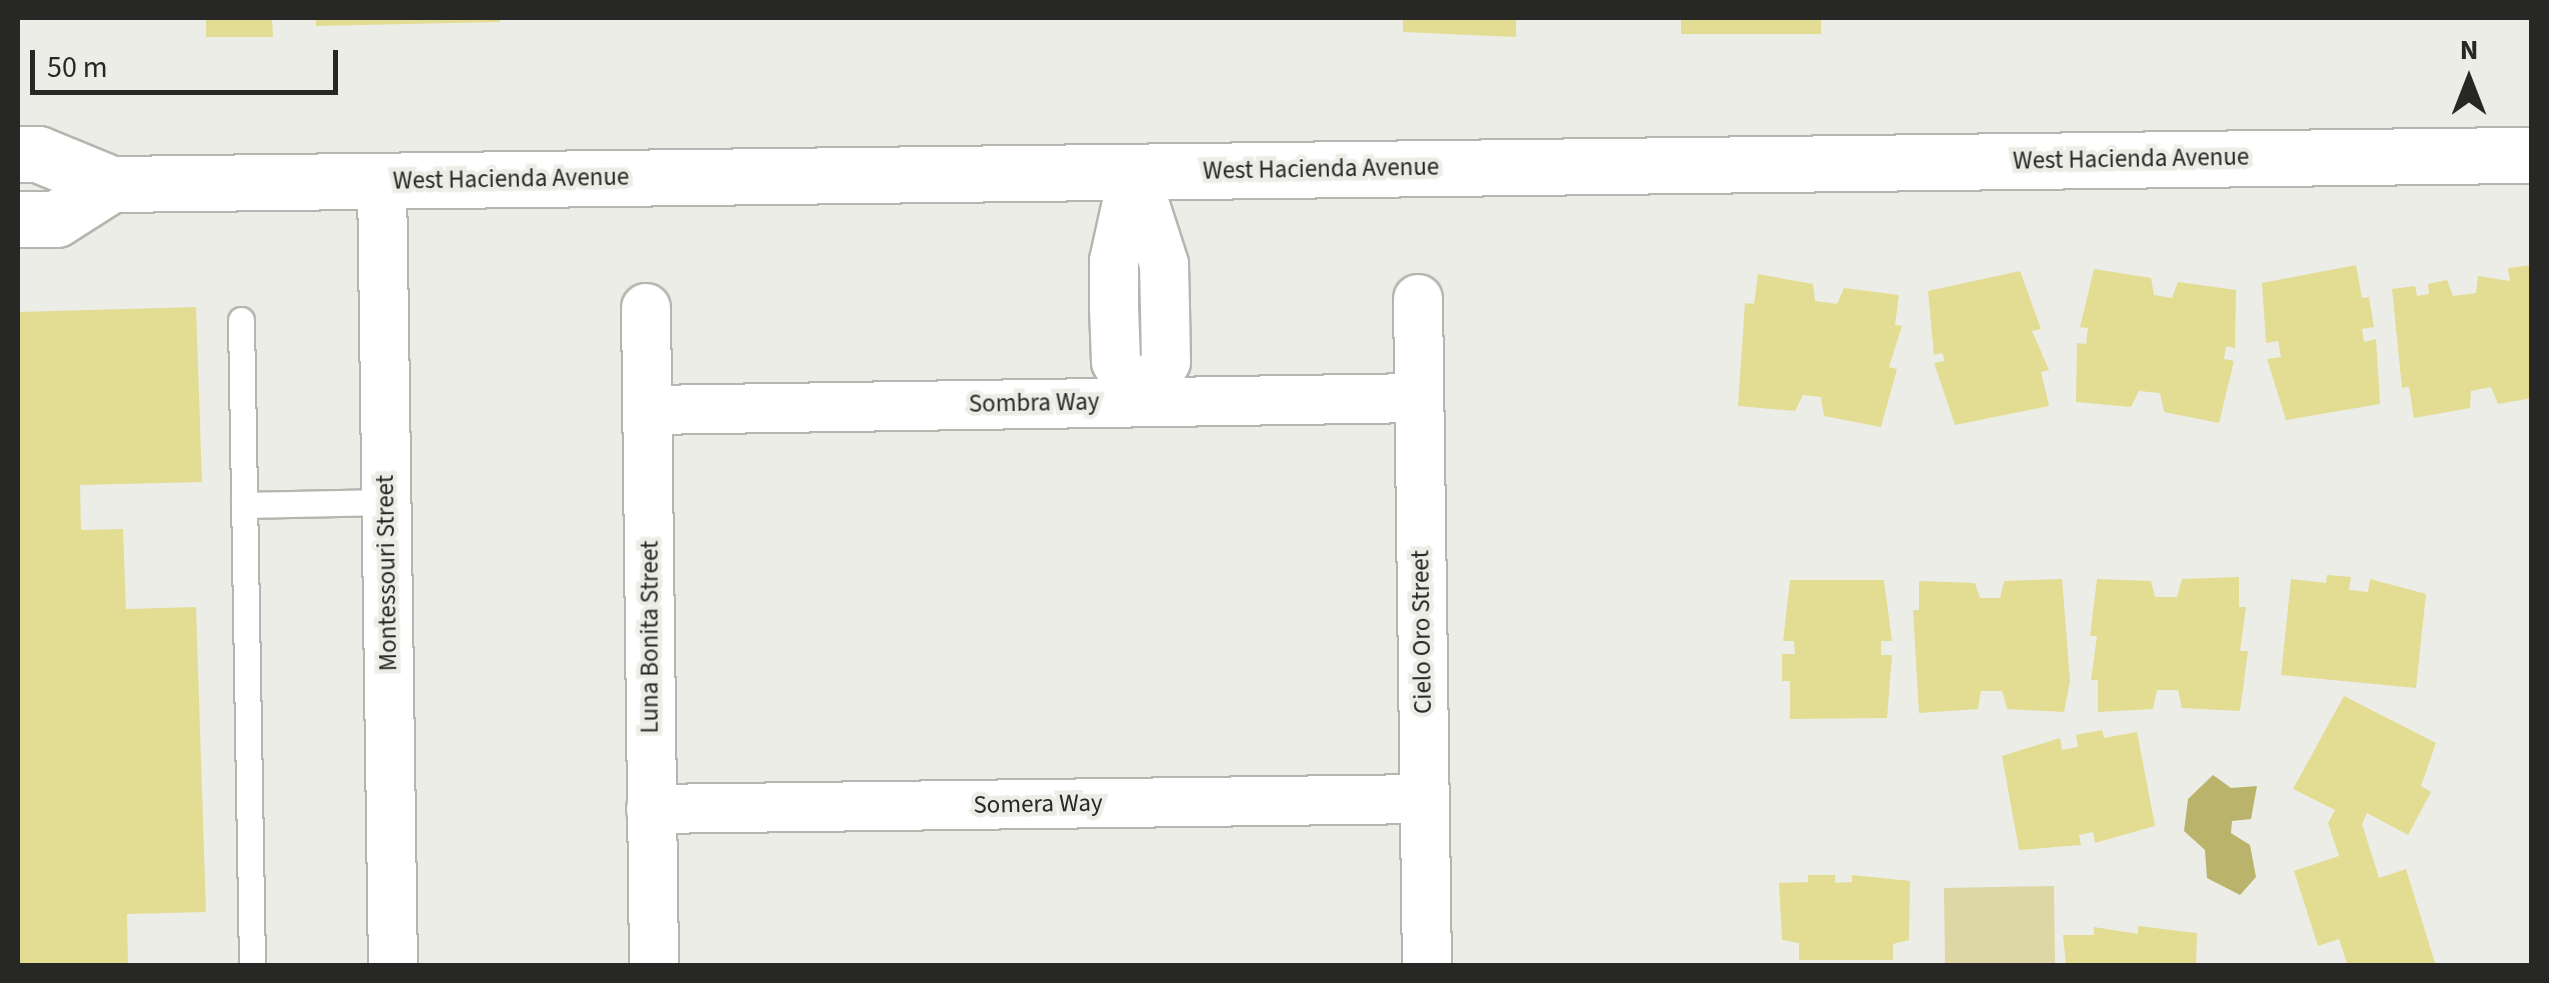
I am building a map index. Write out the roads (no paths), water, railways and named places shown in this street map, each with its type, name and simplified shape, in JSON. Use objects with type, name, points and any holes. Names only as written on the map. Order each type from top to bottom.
[{"type":"main road","name":"West Hacienda Avenue","points":[[24,156],[111,184],[2532,155]]},
{"type":"main road","points":[[18,220],[56,219],[111,184]]},
{"type":"street","points":[[1134,171],[1164,264],[1165,307],[1166,362],[1139,402],[1116,362],[1114,307],[1114,261],[1134,171]]},
{"type":"street","name":"Montessouri Street","points":[[382,181],[392,966]]},
{"type":"street","name":"Cielo Oro Street","points":[[1418,299],[1427,966]]},
{"type":"street","name":"Luna Bonita Street","points":[[646,308],[654,966]]},
{"type":"street","name":"Sombra Way","points":[[649,410],[1419,398]]},
{"type":"street","name":"Somera Way","points":[[651,809],[1424,799]]},
{"type":"lane","points":[[1114,307],[1165,307]]},
{"type":"lane","points":[[241,320],[252,966]]},
{"type":"lane","points":[[244,505],[386,502]]}]
